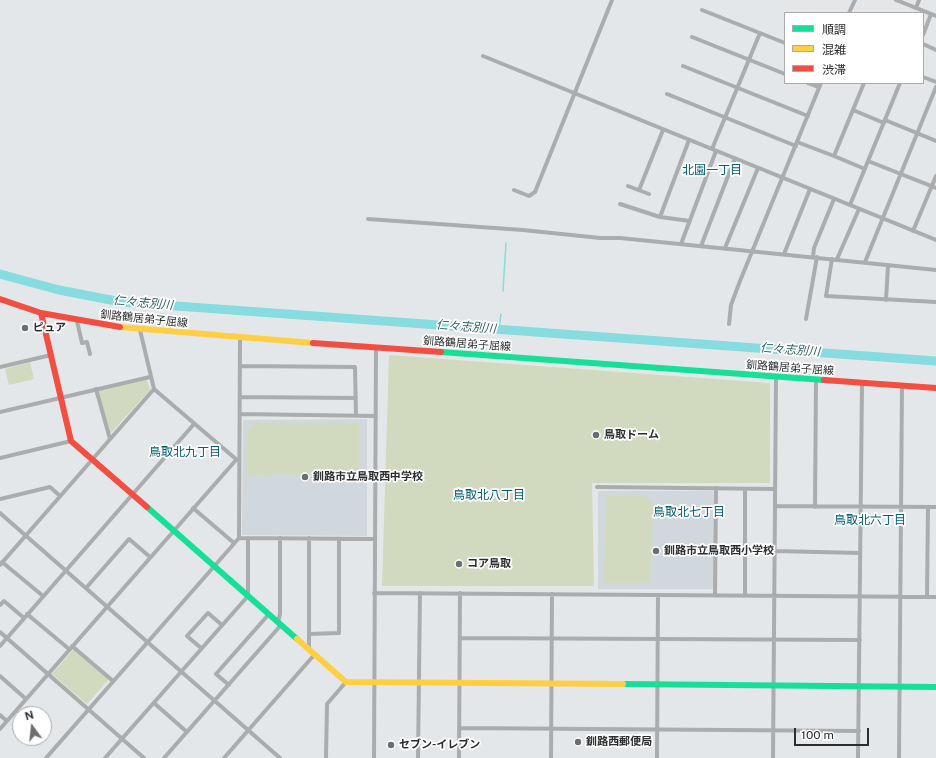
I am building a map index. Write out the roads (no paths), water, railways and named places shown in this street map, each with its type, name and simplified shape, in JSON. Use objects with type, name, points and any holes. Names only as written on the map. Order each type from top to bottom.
[{"type":"street","points":[[514,190],[529,196],[535,192],[612,0]]},
{"type":"street","points":[[849,12],[855,0]]},
{"type":"street","points":[[896,0],[936,16]]},
{"type":"street","points":[[916,8],[919,0]]},
{"type":"street","points":[[702,10],[784,43]]},
{"type":"street","points":[[924,32],[931,14]]},
{"type":"street","points":[[681,244],[724,118],[760,33]]},
{"type":"street","points":[[692,37],[784,74]]},
{"type":"street","points":[[924,44],[936,50]]},
{"type":"street","points":[[483,56],[936,240]]},
{"type":"street","points":[[683,66],[808,116]]},
{"type":"street","points":[[924,77],[936,82]]},
{"type":"street","points":[[834,156],[864,84]]},
{"type":"street","points":[[850,205],[900,84]]},
{"type":"street","points":[[729,324],[731,305],[820,85]]},
{"type":"street","points":[[865,262],[936,87]]},
{"type":"street","points":[[667,94],[724,118],[834,156],[865,169]]},
{"type":"street","points":[[853,110],[936,141]]},
{"type":"street","points":[[639,190],[663,130]]},
{"type":"street","points":[[660,217],[689,140]]},
{"type":"street","points":[[701,246],[735,158]]},
{"type":"street","points":[[868,160],[934,187]]},
{"type":"street","points":[[725,248],[758,168]]},
{"type":"street","points":[[913,231],[934,187],[936,176]]},
{"type":"street","points":[[628,186],[649,194]]},
{"type":"street","points":[[784,254],[810,189]]},
{"type":"street","points":[[806,319],[815,257],[814,248],[834,199]]},
{"type":"street","points":[[620,204],[660,217],[690,221]]},
{"type":"street","points":[[837,259],[858,208]]},
{"type":"street","points":[[368,219],[522,230],[600,238],[620,238],[936,270]]},
{"type":"street","points":[[832,259],[826,296],[936,302]]},
{"type":"street","points":[[886,300],[888,265]]},
{"type":"street","name":"釧路鶴居弟子屈線","points":[[0,299],[41,313],[76,321],[140,330],[936,388]]},
{"type":"street","points":[[41,313],[71,442],[309,648],[346,682],[936,687]]},
{"type":"street","points":[[76,321],[82,344],[87,342],[90,354]]},
{"type":"street","points":[[140,330],[154,389],[238,460]]},
{"type":"street","points":[[239,538],[238,460],[240,414],[240,337]]},
{"type":"street","points":[[374,758],[376,348]]},
{"type":"street","points":[[0,367],[51,355]]},
{"type":"street","points":[[240,366],[355,367],[356,416]]},
{"type":"street","points":[[773,758],[776,376]]},
{"type":"street","points":[[0,412],[150,377]]},
{"type":"street","points":[[815,506],[816,380]]},
{"type":"street","points":[[858,758],[862,383]]},
{"type":"street","points":[[899,758],[902,385]]},
{"type":"street","points":[[96,389],[110,439]]},
{"type":"street","points":[[43,596],[1,563],[154,389]]},
{"type":"street","points":[[240,397],[356,398]]},
{"type":"street","points":[[240,414],[376,416]]},
{"type":"street","points":[[0,646],[194,424]]},
{"type":"street","points":[[0,458],[71,442]]},
{"type":"street","points":[[0,729],[193,508],[238,460]]},
{"type":"street","points":[[0,499],[50,487],[60,495]]},
{"type":"street","points":[[597,487],[775,489]]},
{"type":"street","points":[[715,595],[716,488]]},
{"type":"street","points":[[745,489],[745,595]]},
{"type":"street","points":[[775,506],[936,507]]},
{"type":"street","points":[[927,597],[928,507]]},
{"type":"street","points":[[193,508],[234,543]]},
{"type":"street","points":[[0,513],[280,758]]},
{"type":"street","points":[[46,758],[239,538],[375,539]]},
{"type":"street","points":[[105,758],[248,596],[248,538]]},
{"type":"street","points":[[164,758],[229,685],[280,623],[280,538]]},
{"type":"street","points":[[309,538],[309,648]]},
{"type":"street","points":[[86,588],[129,539],[150,557]]},
{"type":"street","points":[[309,634],[339,634],[339,539]]},
{"type":"street","points":[[775,551],[860,553]]},
{"type":"street","points":[[374,593],[936,597]]},
{"type":"street","points":[[418,758],[420,593]]},
{"type":"street","points":[[459,758],[460,593]]},
{"type":"street","points":[[551,758],[552,594]]},
{"type":"street","points":[[657,758],[658,595]]},
{"type":"street","points":[[0,605],[4,601],[24,618]]},
{"type":"street","points":[[201,648],[187,636],[208,612],[222,625]]},
{"type":"street","points":[[28,614],[113,681]]},
{"type":"street","points":[[229,685],[216,674],[269,614]]},
{"type":"street","points":[[0,632],[144,758]]},
{"type":"street","points":[[460,638],[860,640]]},
{"type":"street","points":[[224,758],[315,654]]},
{"type":"street","points":[[0,676],[26,699]]},
{"type":"street","points":[[326,758],[326,704],[346,682]]},
{"type":"street","points":[[154,702],[187,732]]},
{"type":"street","points":[[0,715],[7,721]]},
{"type":"street","points":[[460,728],[657,728],[858,731]]},
{"type":"waterway","points":[[503,291],[506,243]]},
{"type":"waterway","name":"仁々志別川","points":[[0,274],[59,290],[121,302],[936,361]]},
{"type":"waterway","points":[[499,330],[501,314]]},
{"type":"place","name":"ピュア","points":[[25,328]]},
{"type":"place","name":"鳥取ドーム","points":[[596,435]]},
{"type":"place","name":"釧路市立鳥取西中学校","points":[[305,477]]},
{"type":"place","name":"釧路市立鳥取西小学校","points":[[656,551]]},
{"type":"place","name":"コア鳥取","points":[[459,564]]},
{"type":"place","name":"釧路西郵便局","points":[[578,742]]},
{"type":"place","name":"セブン-イレブン","points":[[391,745]]},
{"type":"district","name":"北園一丁目","points":[[712,170]]},
{"type":"district","name":"鳥取北九丁目","points":[[185,452]]},
{"type":"district","name":"鳥取北八丁目","points":[[489,495]]},
{"type":"district","name":"鳥取北七丁目","points":[[689,512]]},
{"type":"district","name":"鳥取北六丁目","points":[[870,520]]}]
